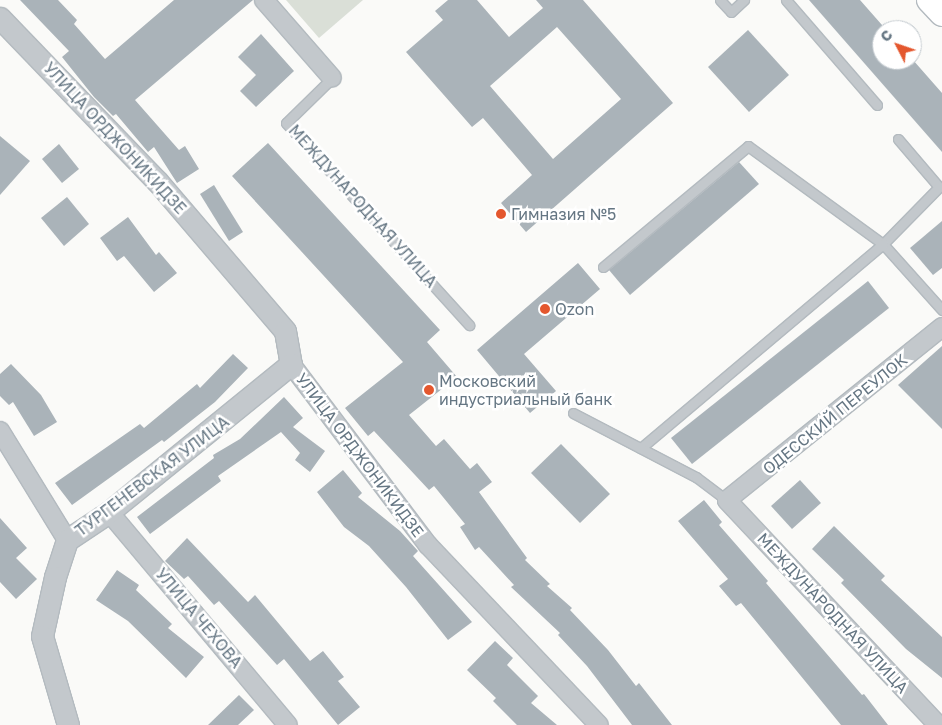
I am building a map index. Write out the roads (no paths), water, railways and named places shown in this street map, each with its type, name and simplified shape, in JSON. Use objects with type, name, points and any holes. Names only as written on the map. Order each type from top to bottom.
[{"type":"main road","points":[[929,0],[942,14]]},
{"type":"street","name":"МЕЖДУНАРОДНАЯ УЛИЦА","points":[[264,0],[332,78]]},
{"type":"street","name":"УЛИЦА ОРДЖОНИКИДЗЕ","points":[[0,18],[157,181],[285,331],[291,364],[428,545],[599,725]]},
{"type":"street","name":"ОДЕССКИЙ ПЕРЕУЛОК","points":[[727,500],[942,327]]},
{"type":"street","name":"ТУРГЕНЕВСКАЯ УЛИЦА","points":[[68,725],[42,636],[55,577],[68,540],[109,512],[291,364]]},
{"type":"street","points":[[0,431],[68,540]]},
{"type":"street","name":"МЕЖДУНАРОДНАЯ УЛИЦА","points":[[727,500],[938,725]]},
{"type":"street","name":"УЛИЦА ЧЕХОВА","points":[[109,512],[288,725]]},
{"type":"lane","points":[[720,0],[731,12],[744,0]]},
{"type":"lane","points":[[786,0],[877,105]]},
{"type":"lane","name":"МЕЖДУНАРОДНАЯ УЛИЦА","points":[[332,78],[286,123],[470,326]]},
{"type":"lane","points":[[641,448],[883,244],[939,187],[898,139]]},
{"type":"lane","points":[[603,267],[748,146],[883,244],[942,310]]},
{"type":"lane","points":[[573,413],[696,477],[727,500]]},
{"type":"place","name":"Гимназия №5","points":[[501,214]]},
{"type":"place","name":"Ozon","points":[[545,309]]},
{"type":"place","name":"Московский индустриальный банк","points":[[429,390]]}]
